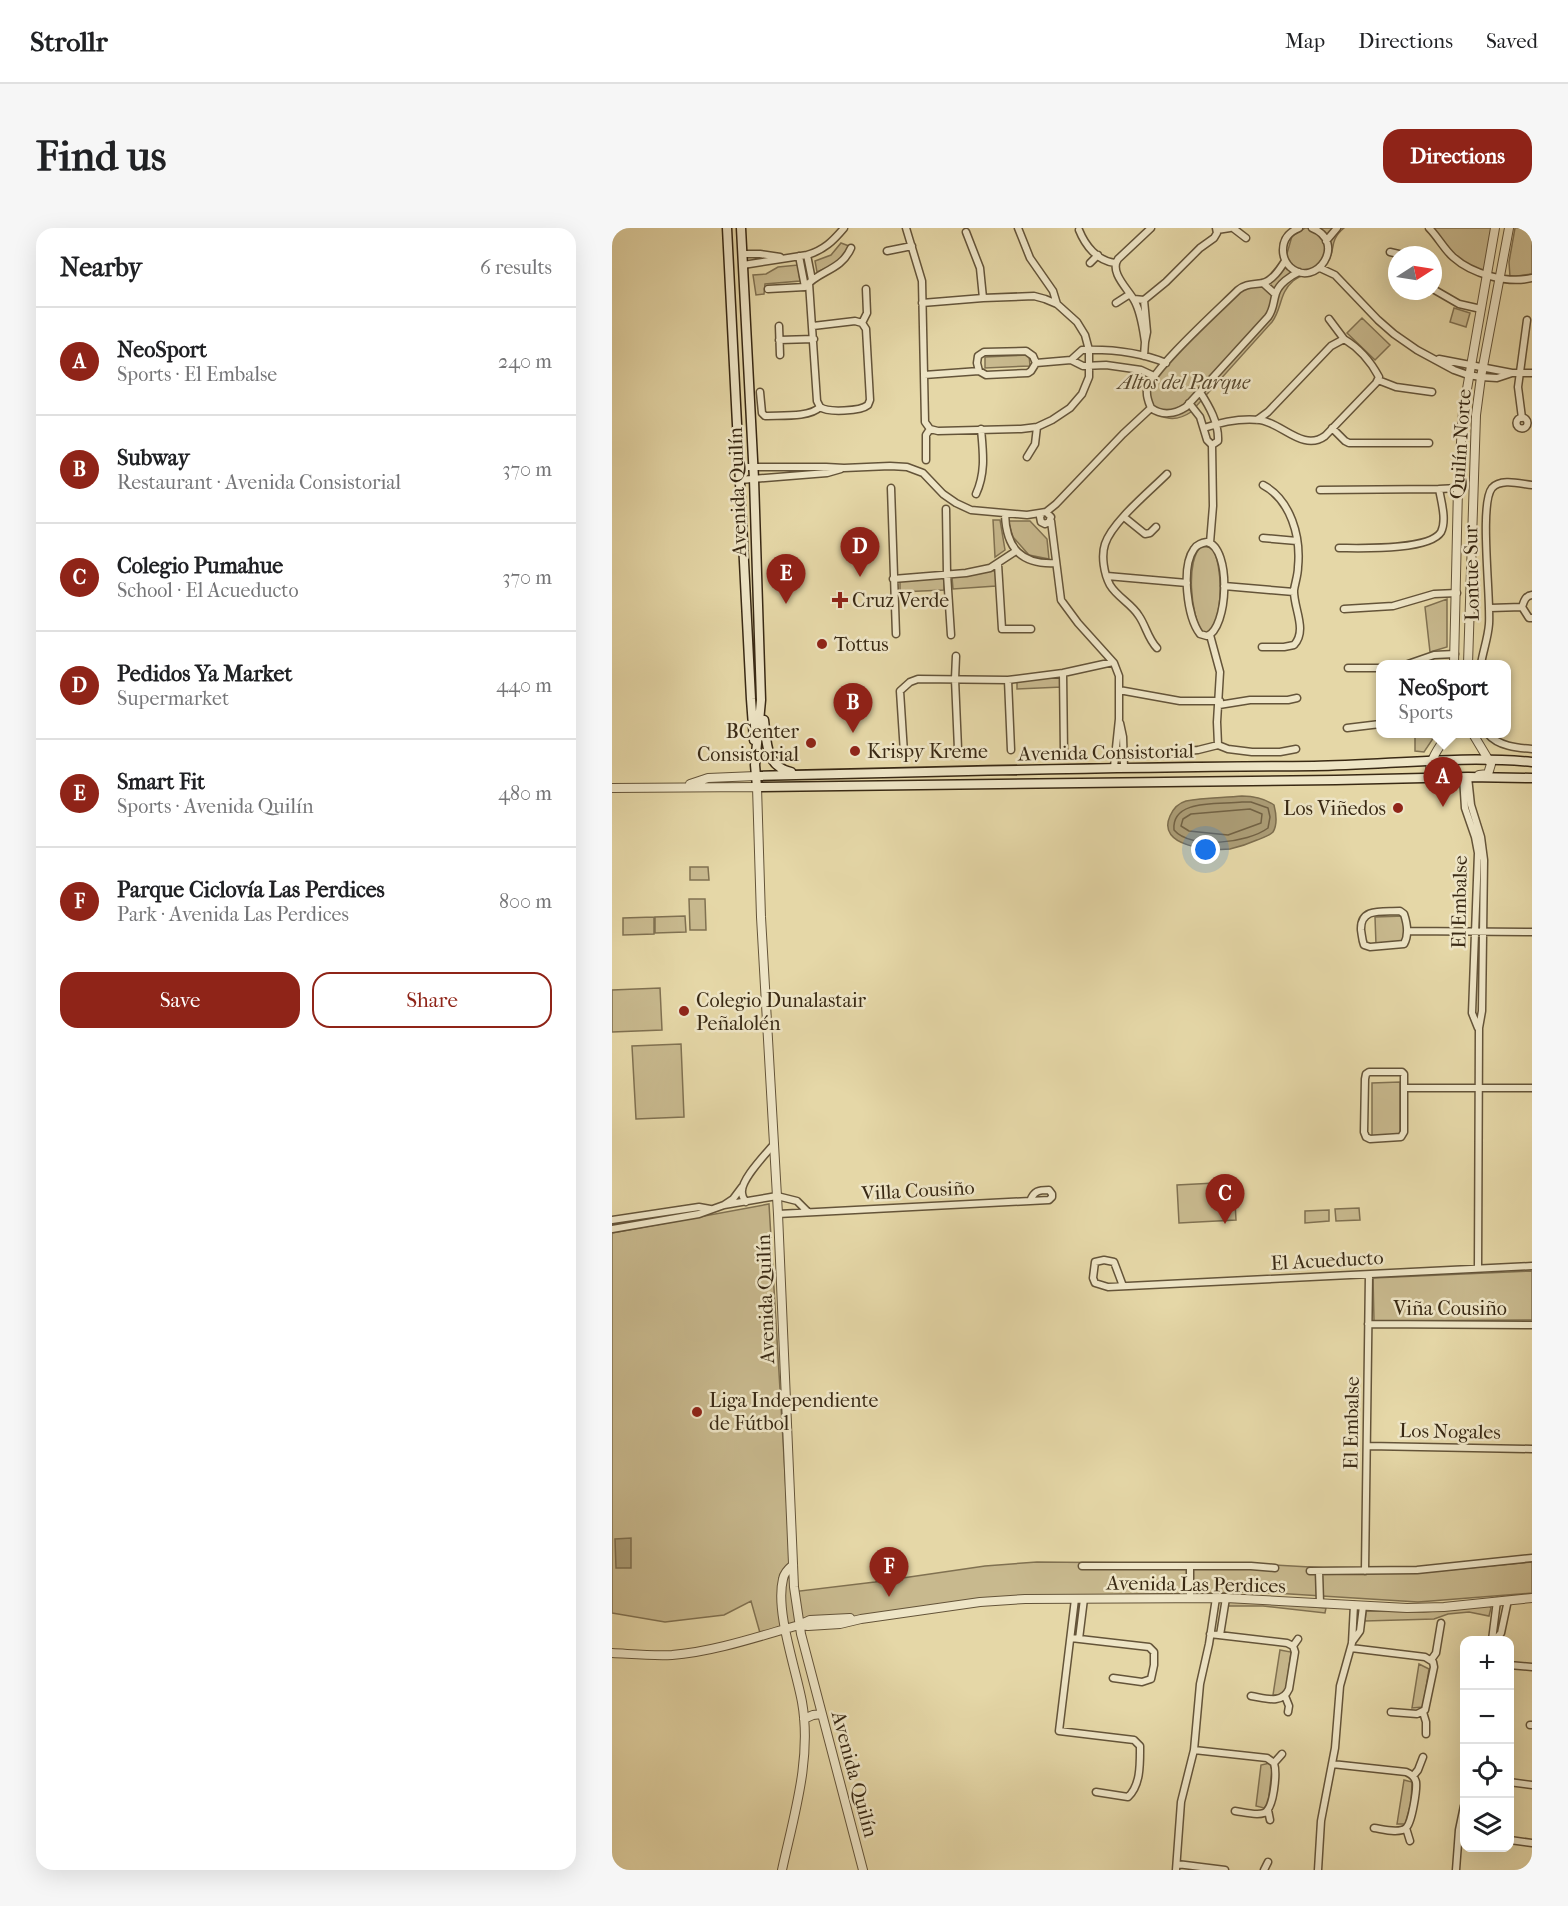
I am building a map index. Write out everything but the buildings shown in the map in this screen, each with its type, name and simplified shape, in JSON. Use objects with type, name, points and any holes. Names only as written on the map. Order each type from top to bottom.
[{"type":"main road","name":"Avenida Quilín","points":[[728,228],[757,787]]},
{"type":"main road","name":"Avenida Quilín","points":[[741,228],[754,479],[761,704],[756,755]]},
{"type":"main road","points":[[761,704],[771,759],[778,767],[800,775]]},
{"type":"main road","name":"Avenida Consistorial","points":[[756,776],[1114,767],[1351,765],[1432,761],[1532,762]]},
{"type":"main road","points":[[1220,781],[1215,774],[1221,766]]},
{"type":"main road","points":[[944,771],[940,778],[944,784]]},
{"type":"main road","points":[[905,784],[908,779],[906,772]]},
{"type":"main road","name":"Avenida Consistorial","points":[[757,787],[1532,778]]},
{"type":"street","points":[[744,265],[807,255],[823,249],[844,228]]},
{"type":"street","points":[[906,228],[922,281],[922,303],[924,375],[926,422],[930,429],[935,431],[1037,427],[1070,408],[1082,394],[1090,366],[1085,335],[1077,322],[1057,304],[1034,296],[922,303]]},
{"type":"street","points":[[1018,228],[1030,258],[1053,291],[1057,304]]},
{"type":"street","points":[[1144,300],[1214,238],[1216,229],[1231,228],[1246,238]]},
{"type":"street","points":[[1284,228],[1287,236]]},
{"type":"street","points":[[1296,228],[1287,236],[1283,245],[1285,261],[1299,272],[1312,272],[1320,268],[1328,253],[1326,241],[1320,232],[1312,228]]},
{"type":"street","points":[[1326,241],[1337,228]]},
{"type":"street","points":[[1430,228],[1451,255],[1467,267],[1510,280],[1532,278]]},
{"type":"street","points":[[1437,228],[1442,244]]},
{"type":"street","name":"Quilín Norte","points":[[1454,660],[1462,412],[1495,228]]},
{"type":"street","name":"Quilín Norte","points":[[1468,660],[1474,433],[1481,377],[1509,228]]},
{"type":"street","points":[[1078,230],[1087,245],[1098,255],[1107,262],[1115,263]]},
{"type":"street","points":[[1144,356],[1147,337],[1144,324],[1132,297],[1117,273],[1115,263],[1146,230]]},
{"type":"street","points":[[966,232],[980,268],[983,298]]},
{"type":"street","points":[[887,251],[912,246]]},
{"type":"street","points":[[768,289],[809,283],[842,263],[851,248]]},
{"type":"street","points":[[743,254],[784,258]]},
{"type":"street","points":[[807,255],[817,401],[825,410],[863,409],[870,400],[866,330],[862,323],[855,321],[813,326]]},
{"type":"street","points":[[1090,262],[1098,255]]},
{"type":"street","points":[[799,256],[809,283]]},
{"type":"street","points":[[1326,259],[1334,274],[1394,334],[1418,350],[1468,375],[1497,378],[1512,373]]},
{"type":"street","points":[[1285,261],[1277,272],[1263,282],[1249,284],[1238,290],[1154,376],[1147,391],[1151,408],[1168,414],[1178,412],[1189,403],[1268,317],[1274,307],[1275,294],[1285,281],[1299,272]]},
{"type":"street","points":[[1320,268],[1334,274]]},
{"type":"street","points":[[1263,282],[1275,294]]},
{"type":"street","points":[[862,323],[867,313],[866,289]]},
{"type":"street","points":[[1442,294],[1459,304],[1481,309]]},
{"type":"street","points":[[1116,303],[1132,297],[1144,300]]},
{"type":"street","points":[[1144,300],[1144,324]]},
{"type":"street","points":[[1204,428],[1215,424],[1257,420],[1275,425],[1304,440],[1321,438],[1379,377],[1369,361],[1344,339],[1329,319]]},
{"type":"street","points":[[1522,418],[1518,387],[1528,334],[1527,320]]},
{"type":"street","points":[[779,326],[780,355]]},
{"type":"street","points":[[779,340],[814,339]]},
{"type":"street","points":[[1257,420],[1272,408],[1331,346],[1344,339]]},
{"type":"street","points":[[1071,360],[1082,350],[1089,350],[1125,352],[1166,363]]},
{"type":"street","points":[[978,371],[977,359],[984,352],[1026,351],[1033,356],[1036,363]]},
{"type":"street","points":[[1124,367],[1125,352]]},
{"type":"street","points":[[1436,359],[1512,373],[1532,373]]},
{"type":"street","points":[[1036,363],[1071,360],[1083,366],[1124,367],[1141,370],[1154,376]]},
{"type":"street","points":[[924,375],[978,371],[986,375],[1028,373],[1036,363]]},
{"type":"street","points":[[1378,380],[1396,387],[1432,392]]},
{"type":"street","points":[[760,392],[763,414]]},
{"type":"street","points":[[1200,392],[1215,424],[1218,438],[1212,446]]},
{"type":"street","points":[[1189,403],[1200,417],[1207,440],[1212,446],[1214,506],[1210,543]]},
{"type":"street","points":[[751,415],[807,414],[820,407]]},
{"type":"street","points":[[1046,518],[1056,504],[1151,408]]},
{"type":"street","points":[[1272,408],[1271,417],[1275,425]]},
{"type":"street","points":[[1027,457],[1035,444],[1037,427]]},
{"type":"street","points":[[1332,428],[1349,443],[1429,443]]},
{"type":"street","points":[[926,460],[926,435],[930,429]]},
{"type":"street","points":[[976,494],[982,482],[983,471],[981,429]]},
{"type":"street","points":[[740,466],[907,467],[923,473],[944,494],[971,510],[1046,518]]},
{"type":"street","points":[[795,467],[796,476]]},
{"type":"street","points":[[740,480],[826,473],[844,468]]},
{"type":"street","points":[[1157,648],[1139,615],[1114,590],[1107,576],[1104,561],[1105,543],[1124,517],[1167,474]]},
{"type":"street","name":"Lontue Sur","points":[[1482,660],[1487,641],[1490,608],[1486,532],[1488,496],[1496,485],[1503,482],[1532,485]]},
{"type":"street","points":[[1262,647],[1294,645],[1297,641],[1299,618],[1294,592],[1298,567],[1294,526],[1285,507],[1273,491],[1263,485]]},
{"type":"street","points":[[891,488],[896,633]]},
{"type":"street","points":[[1320,490],[1458,488]]},
{"type":"street","points":[[1339,548],[1394,548],[1434,538],[1441,532],[1443,520],[1439,489]]},
{"type":"street","points":[[946,509],[946,574],[951,635]]},
{"type":"street","points":[[1005,514],[1007,536],[1016,551],[1027,560],[1040,564],[1056,563]]},
{"type":"street","points":[[1124,517],[1143,533],[1148,534],[1156,527]]},
{"type":"street","points":[[1046,518],[1052,534],[1061,600],[1113,662],[1119,676],[1119,719],[1114,767]]},
{"type":"street","points":[[1263,538],[1297,541]]},
{"type":"street","points":[[1210,543],[1216,546],[1220,554],[1224,586],[1218,622],[1214,632],[1210,635],[1200,634],[1195,626],[1189,604],[1187,583],[1193,550],[1200,544],[1210,543]]},
{"type":"street","points":[[893,579],[990,568],[1016,551]]},
{"type":"street","points":[[998,564],[1002,629],[1031,629]]},
{"type":"street","points":[[1107,576],[1187,583]]},
{"type":"street","points":[[1224,586],[1294,592]]},
{"type":"street","points":[[1344,609],[1393,606],[1442,592],[1456,593]]},
{"type":"street","points":[[1532,595],[1524,600],[1522,607],[1525,614],[1532,618]]},
{"type":"street","points":[[1490,608],[1522,607]]},
{"type":"street","points":[[1210,635],[1220,672],[1218,745]]},
{"type":"street","points":[[1420,660],[1434,655],[1455,654]]},
{"type":"street","points":[[956,656],[958,749]]},
{"type":"street","points":[[904,753],[900,691],[910,682],[918,679],[1008,680],[1063,673],[1113,662]]},
{"type":"street","points":[[1348,669],[1376,668]]},
{"type":"street","points":[[1063,673],[1064,753]]},
{"type":"street","points":[[1008,680],[1011,750]]},
{"type":"street","points":[[1119,690],[1180,701],[1220,703],[1297,698]]},
{"type":"street","points":[[1119,719],[1123,737],[1124,767]]},
{"type":"street","points":[[1347,728],[1376,724]]},
{"type":"street","points":[[1431,778],[1429,770],[1432,761],[1446,738]]},
{"type":"street","points":[[1466,777],[1474,774],[1488,774],[1491,767],[1490,760],[1476,738]]},
{"type":"street","points":[[1493,738],[1501,744],[1532,749]]},
{"type":"street","points":[[1171,752],[1198,750],[1218,745],[1228,749],[1252,752],[1280,752],[1296,749]]},
{"type":"street","name":"Avenida Consistorial","points":[[682,786],[708,778],[756,776]]},
{"type":"street","name":"El Embalse","points":[[1466,777],[1466,815],[1477,847],[1472,1013],[1479,1029]]},
{"type":"street","name":"El Embalse","points":[[1466,777],[1471,806],[1484,850],[1484,932],[1478,1088],[1478,1269]]},
{"type":"street","name":"Avenida Consistorial","points":[[612,788],[757,787]]},
{"type":"street","name":"Avenida Quilín","points":[[757,787],[761,917],[778,1214],[794,1587],[799,1625],[863,1870]]},
{"type":"street","points":[[1400,912],[1406,918],[1407,931],[1404,944],[1370,947],[1364,945],[1362,940],[1361,922],[1364,916],[1371,913],[1400,912]]},
{"type":"street","points":[[1407,931],[1532,932]]},
{"type":"street","points":[[1369,1072],[1402,1072],[1405,1077],[1405,1088],[1404,1132],[1401,1137],[1370,1139],[1366,1137],[1364,1132],[1366,1074],[1369,1072]]},
{"type":"street","points":[[1405,1088],[1532,1088]]},
{"type":"street","points":[[724,1205],[742,1187],[753,1168],[774,1144]]},
{"type":"street","points":[[742,1187],[742,1196],[747,1202]]},
{"type":"street","points":[[711,1209],[699,1207],[615,1219],[616,1228],[699,1214],[724,1205],[777,1196],[797,1201],[808,1212]]},
{"type":"street","name":"Villa Cousiño","points":[[778,1214],[1030,1201]]},
{"type":"street","name":"El Acueducto","points":[[1123,1286],[1114,1262],[1104,1260],[1095,1262],[1093,1278],[1095,1283],[1108,1287],[1532,1266]]},
{"type":"street","name":"El Embalse","points":[[1365,1571],[1369,1275]]},
{"type":"street","name":"Viña Cousiño","points":[[1368,1324],[1532,1325]]},
{"type":"street","name":"Los Nogales","points":[[1368,1446],[1532,1449]]},
{"type":"street","name":"Avenida Las Perdices","points":[[1310,1571],[1447,1568],[1532,1558]]},
{"type":"street","points":[[782,1870],[804,1764],[806,1739],[802,1702],[785,1629],[782,1581],[788,1569],[793,1565]]},
{"type":"street","points":[[1082,1566],[1275,1568]]},
{"type":"street","points":[[1190,1566],[1190,1598]]},
{"type":"street","points":[[1319,1571],[1320,1603]]},
{"type":"street","points":[[1216,1598],[1200,1684],[1194,1750],[1181,1802],[1177,1867],[1225,1870]]},
{"type":"street","points":[[1220,1635],[1226,1598]]},
{"type":"street","name":"Avenida Las Perdices","points":[[612,1653],[674,1655],[700,1651],[814,1620],[861,1619],[980,1602],[1025,1599],[1226,1598],[1320,1603],[1354,1610],[1363,1606],[1426,1608],[1532,1598]]},
{"type":"street","points":[[1075,1599],[1059,1731],[1134,1740],[1140,1746],[1140,1768],[1134,1791],[1128,1797],[1096,1792]]},
{"type":"street","points":[[1079,1639],[1084,1599]]},
{"type":"street","points":[[1498,1636],[1501,1633],[1508,1600]]},
{"type":"street","points":[[1494,1636],[1497,1601]]},
{"type":"street","points":[[1352,1645],[1360,1631],[1363,1606]]},
{"type":"street","points":[[1318,1870],[1321,1821],[1332,1764],[1340,1686],[1352,1645],[1354,1610]]},
{"type":"street","points":[[1431,1660],[1436,1653],[1441,1623]]},
{"type":"street","points":[[1210,1634],[1287,1643],[1293,1646]]},
{"type":"street","points":[[1071,1638],[1149,1647],[1154,1652],[1151,1679],[1142,1682],[1113,1678]]},
{"type":"street","points":[[1251,1696],[1275,1699],[1285,1696],[1289,1689],[1293,1646],[1298,1639]]},
{"type":"street","points":[[1352,1645],[1425,1657],[1431,1660],[1434,1666],[1428,1705],[1423,1712],[1417,1714],[1391,1712]]},
{"type":"street","points":[[1514,1665],[1532,1667]]},
{"type":"street","points":[[1285,1696],[1289,1706],[1288,1712]]},
{"type":"street","points":[[802,1702],[818,1701]]},
{"type":"street","points":[[1423,1712],[1426,1734]]},
{"type":"street","points":[[804,1719],[813,1714],[822,1714]]},
{"type":"street","points":[[1194,1750],[1267,1758],[1274,1764],[1276,1772],[1272,1803],[1268,1810],[1261,1814],[1235,1811]]},
{"type":"street","points":[[1274,1764],[1282,1754]]},
{"type":"street","points":[[1413,1776],[1423,1757]]},
{"type":"street","points":[[1332,1764],[1403,1771],[1413,1776],[1416,1785],[1411,1820],[1406,1828],[1397,1830],[1374,1828]]},
{"type":"street","points":[[1514,1783],[1532,1785]]},
{"type":"street","points":[[1268,1810],[1270,1820]]},
{"type":"street","points":[[1456,1870],[1460,1825]]},
{"type":"street","points":[[1406,1828],[1410,1841]]},
{"type":"street","points":[[1514,1840],[1532,1843]]},
{"type":"street","points":[[1264,1870],[1268,1862]]},
{"type":"green space","name":"Altos del Parque","points":[[1305,228],[1344,228],[1334,242],[1326,264],[1297,278],[1288,286],[1272,322],[1191,412],[1175,418],[1159,415],[1149,396],[1152,381],[1237,290],[1251,282],[1268,278],[1284,264],[1292,236]]},
{"type":"green space","points":[[1427,228],[1493,228],[1484,276],[1464,268]]},
{"type":"green space","points":[[1515,228],[1532,228],[1532,274],[1510,277],[1509,262]]},
{"type":"green space","points":[[841,243],[849,246],[843,256],[836,263],[817,272],[815,261],[831,255]]},
{"type":"green space","points":[[798,265],[800,281],[765,284],[764,294],[756,295],[753,275],[766,274],[778,267]]},
{"type":"green space","points":[[1454,308],[1470,313],[1466,327],[1450,322]]},
{"type":"green space","points":[[1362,318],[1390,345],[1375,360],[1347,333]]},
{"type":"green space","points":[[1029,355],[1030,366],[985,368],[985,357]]},
{"type":"green space","points":[[993,520],[1000,520],[1005,550],[995,557]]},
{"type":"green space","points":[[1008,521],[1030,521],[1047,539],[1049,559],[1029,555],[1013,537]]},
{"type":"green space","points":[[1202,546],[1212,548],[1216,555],[1220,578],[1217,617],[1208,633],[1202,632],[1198,624],[1192,588],[1193,563]]},
{"type":"green space","points":[[992,570],[996,572],[996,586],[953,589],[952,577]]},
{"type":"green space","points":[[942,577],[944,590],[900,592],[900,581]]},
{"type":"green space","points":[[1447,599],[1447,647],[1430,652],[1425,607]]},
{"type":"green space","points":[[1058,676],[1062,678],[1062,687],[1017,689],[1017,682]]},
{"type":"green space","points":[[1415,738],[1433,738],[1424,752],[1415,751]]},
{"type":"green space","points":[[690,867],[708,867],[709,880],[690,880]]},
{"type":"green space","points":[[689,899],[705,899],[706,930],[690,930]]},
{"type":"green space","points":[[685,916],[686,932],[655,933],[655,917]]},
{"type":"green space","points":[[1404,916],[1405,943],[1376,945],[1375,917]]},
{"type":"green space","points":[[654,917],[654,934],[623,935],[623,918]]},
{"type":"green space","points":[[660,988],[662,1030],[612,1032],[612,990]]},
{"type":"green space","points":[[681,1044],[684,1117],[636,1119],[632,1046]]},
{"type":"green space","points":[[1400,1082],[1400,1139],[1372,1139],[1372,1083]]},
{"type":"green space","points":[[1234,1182],[1236,1220],[1179,1223],[1177,1185]]},
{"type":"green space","name":"Liga Independiente de Fútbol","points":[[769,1204],[792,1592],[985,1566],[1037,1562],[1259,1564],[1417,1573],[1532,1562],[1532,1593],[1418,1602],[1257,1592],[1038,1596],[760,1633],[751,1601],[724,1615],[665,1622],[612,1613],[612,1233]]},
{"type":"green space","points":[[1359,1208],[1360,1220],[1336,1221],[1335,1209]]},
{"type":"green space","points":[[1329,1210],[1329,1221],[1305,1223],[1305,1211]]},
{"type":"green space","points":[[1532,1271],[1532,1320],[1374,1321],[1373,1278]]},
{"type":"green space","points":[[1248,1601],[1326,1608],[1325,1613],[1263,1606],[1227,1606],[1227,1602]]},
{"type":"green space","points":[[1489,1606],[1491,1608],[1489,1616],[1469,1612],[1448,1614],[1434,1619],[1365,1621],[1366,1611],[1424,1612]]},
{"type":"green space","points":[[1280,1650],[1291,1652],[1286,1690],[1282,1695],[1273,1695]]},
{"type":"green space","points":[[1419,1664],[1429,1669],[1423,1707],[1412,1708]]},
{"type":"green space","points":[[1270,1763],[1272,1770],[1268,1804],[1264,1808],[1256,1806],[1261,1765]]},
{"type":"green space","points":[[1404,1780],[1412,1782],[1411,1803],[1405,1824],[1397,1824]]},
{"type":"water","points":[[1242,796],[1258,798],[1274,805],[1276,822],[1273,832],[1230,849],[1199,848],[1178,841],[1171,835],[1168,826],[1170,816],[1181,803],[1200,799]]},
{"type":"water","points":[[631,1538],[631,1568],[616,1568],[615,1539]]},
{"type":"place","name":"Pedidos Ya Market","points":[[860,577]]},
{"type":"place","name":"Cruz Verde","points":[[840,600]]},
{"type":"place","name":"Smart Fit","points":[[786,604]]},
{"type":"place","name":"Tottus","points":[[822,644]]},
{"type":"place","name":"Subway","points":[[853,733]]},
{"type":"place","name":"BCenter Consistorial","points":[[811,743]]},
{"type":"place","name":"Krispy Kreme","points":[[855,751]]},
{"type":"place","name":"NeoSport","points":[[1443,807]]},
{"type":"place","name":"Los Viñedos","points":[[1398,808]]},
{"type":"place","name":"Colegio Dunalastair Peñalolén","points":[[684,1011]]},
{"type":"place","name":"Colegio Pumahue","points":[[1225,1224]]},
{"type":"place","name":"Liga Independiente de Fútbol","points":[[697,1412]]},
{"type":"place","name":"Parque Ciclovía Las Perdices","points":[[889,1597]]}]
